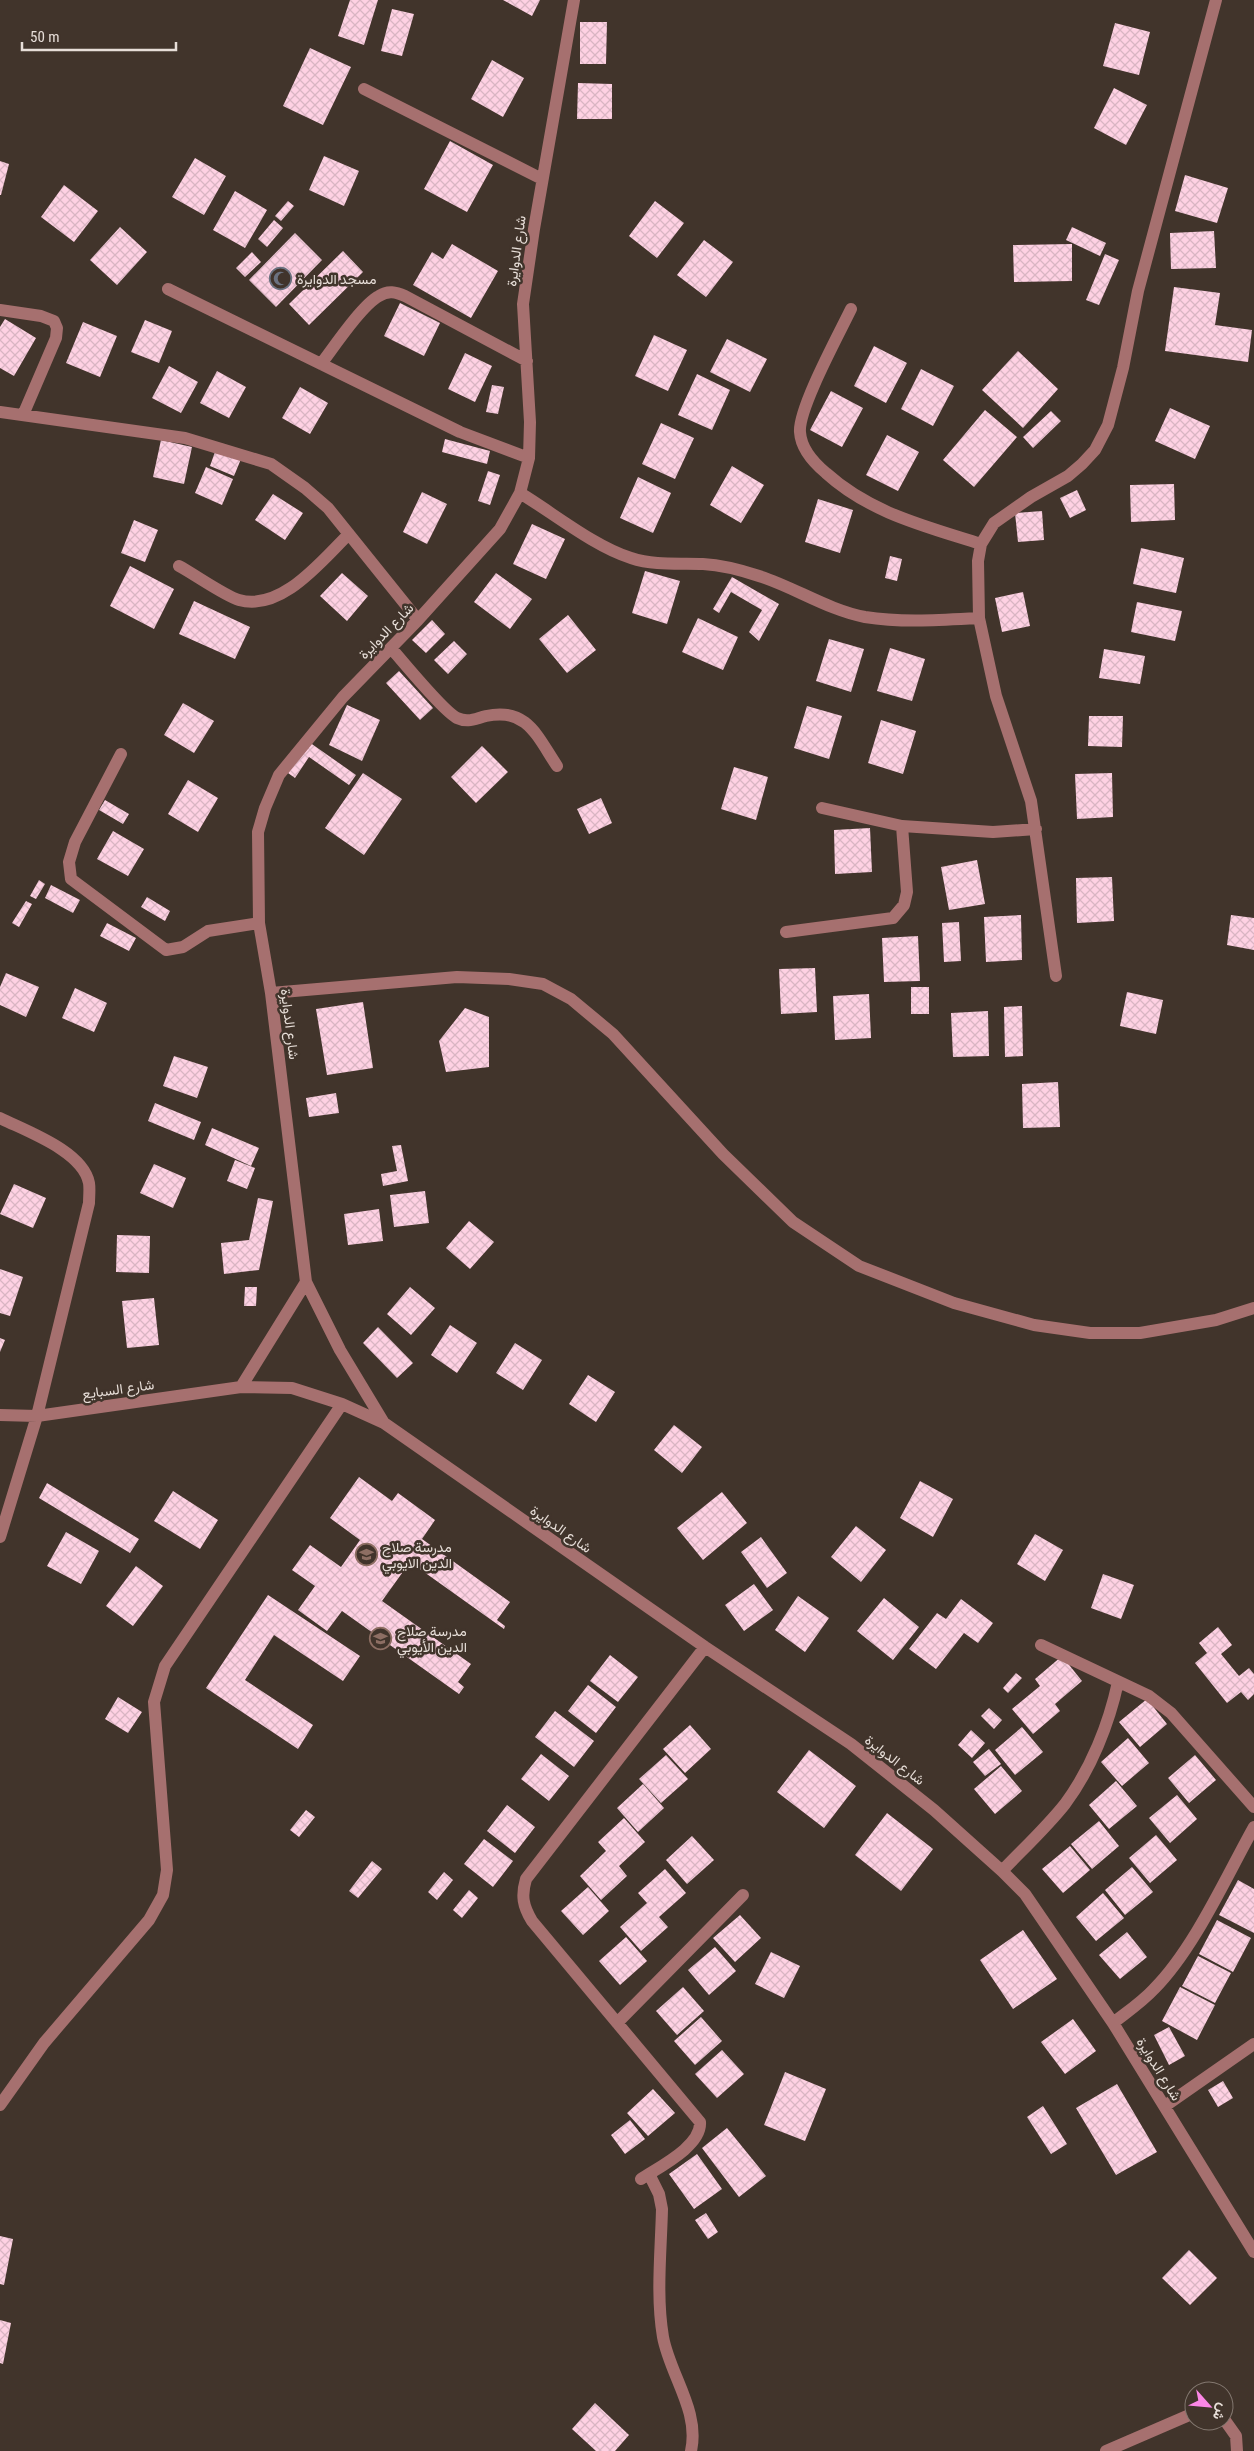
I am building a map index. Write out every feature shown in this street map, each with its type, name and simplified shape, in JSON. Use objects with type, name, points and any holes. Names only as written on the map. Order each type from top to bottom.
[{"type":"street","name":"شارع الدوايرة","points":[[384,1424],[340,1350],[306,1282],[271,993],[259,923],[258,832],[265,808],[279,774],[343,697],[418,620],[500,529],[520,493],[529,458],[530,422],[523,304],[542,178],[574,0]]},
{"type":"street","points":[[1056,976],[1031,801],[996,696],[979,618],[978,561],[981,544],[994,523],[1032,497],[1068,476],[1082,464],[1095,450],[1108,425],[1123,368],[1138,291],[1216,0]]},
{"type":"street","points":[[364,88],[542,178]]},
{"type":"street","points":[[168,289],[460,432],[529,458]]},
{"type":"street","points":[[321,364],[368,305],[379,295],[393,291],[527,361]]},
{"type":"street","points":[[851,309],[804,409],[800,432],[804,448],[817,465],[833,479],[875,508],[902,519],[981,544]]},
{"type":"street","points":[[0,310],[41,316],[54,321],[57,328],[56,338],[22,415]]},
{"type":"street","points":[[0,412],[184,438],[271,464],[305,488],[328,508],[418,620]]},
{"type":"street","points":[[520,493],[605,547],[631,558],[657,564],[706,564],[733,569],[759,576],[864,617],[928,621],[979,618]]},
{"type":"street","points":[[179,566],[239,600],[266,600],[287,592],[349,534]]},
{"type":"street","points":[[391,648],[453,716],[472,721],[503,713],[519,719],[531,727],[557,766]]},
{"type":"street","points":[[121,754],[75,842],[69,862],[71,879],[166,950],[183,947],[208,931],[259,923]]},
{"type":"street","points":[[822,808],[902,826],[993,832],[1036,829]]},
{"type":"street","points":[[786,932],[893,918],[904,905],[907,892],[902,826]]},
{"type":"street","points":[[271,993],[456,978],[508,979],[543,984],[571,999],[612,1034],[723,1154],[794,1222],[859,1266],[954,1303],[1034,1325],[1090,1333],[1140,1333],[1216,1320],[1254,1308]]},
{"type":"street","points":[[0,1118],[45,1139],[73,1158],[83,1170],[89,1182],[90,1203],[37,1416],[0,1537]]},
{"type":"street","points":[[241,1387],[306,1282]]},
{"type":"street","name":"شارع السبايع","points":[[0,1415],[37,1416],[241,1387],[292,1388],[342,1404]]},
{"type":"street","name":"شارع الدوايرة","points":[[342,1404],[384,1424],[705,1647],[852,1744],[934,1810],[1002,1871],[1025,1894],[1113,2023],[1254,2252]]},
{"type":"street","points":[[0,2105],[44,2043],[149,1920],[163,1895],[167,1870],[154,1702],[165,1666],[342,1404]]},
{"type":"street","points":[[1041,1645],[1149,1696],[1171,1713],[1254,1807]]},
{"type":"street","points":[[691,2451],[692,2420],[669,2361],[663,2336],[661,2309],[662,2209],[659,2194],[645,2177],[698,2138],[700,2122],[532,1921],[524,1907],[522,1892],[526,1878],[705,1647]]},
{"type":"street","points":[[1002,1871],[1065,1804],[1080,1778],[1112,1711],[1118,1682]]},
{"type":"street","points":[[1113,2023],[1154,1990],[1171,1970],[1193,1937],[1254,1827]]},
{"type":"street","points":[[617,2023],[743,1895]]},
{"type":"street","points":[[1165,2106],[1254,2044]]},
{"type":"street","points":[[1106,2451],[1184,2417]]},
{"type":"street","points":[[1232,2431],[1236,2436],[1237,2451]]},
{"type":"building","points":[[350,0],[378,0],[364,45],[338,36]]},
{"type":"building","points":[[503,0],[540,0],[532,16]]},
{"type":"building","points":[[392,9],[414,14],[402,56],[381,51]]},
{"type":"building","points":[[580,22],[607,22],[606,64],[580,64]]},
{"type":"building","points":[[1115,23],[1150,32],[1139,75],[1103,66]]},
{"type":"building","points":[[310,48],[351,67],[323,125],[283,106]]},
{"type":"building","points":[[492,60],[524,78],[503,117],[471,99]]},
{"type":"building","points":[[578,83],[612,84],[612,119],[577,119]]},
{"type":"building","points":[[1114,88],[1147,105],[1126,145],[1094,128]]},
{"type":"building","points":[[450,141],[493,165],[467,212],[424,189]]},
{"type":"building","points":[[324,156],[359,171],[344,206],[309,190]]},
{"type":"building","points":[[195,158],[226,176],[204,215],[172,197]]},
{"type":"building","points":[[0,161],[9,164],[1,195],[0,195]]},
{"type":"building","points":[[1185,175],[1228,188],[1217,223],[1175,211]]},
{"type":"building","points":[[64,185],[98,211],[74,242],[41,217]]},
{"type":"building","points":[[235,191],[267,210],[245,248],[213,230]]},
{"type":"building","points":[[288,201],[294,206],[281,221],[275,216]]},
{"type":"building","points":[[655,201],[684,223],[657,258],[629,236]]},
{"type":"building","points":[[274,220],[283,228],[267,247],[258,239]]},
{"type":"building","points":[[120,227],[147,252],[117,285],[90,260]]},
{"type":"building","points":[[1072,227],[1106,243],[1100,256],[1066,240]]},
{"type":"building","points":[[1214,231],[1216,268],[1171,269],[1170,233]]},
{"type":"building","points":[[295,233],[322,260],[276,307],[249,280]]},
{"type":"building","points":[[704,240],[733,262],[706,297],[677,275]]},
{"type":"building","points":[[452,244],[498,271],[471,318],[413,285],[432,252],[443,259]]},
{"type":"building","points":[[1072,244],[1072,281],[1014,282],[1013,245]]},
{"type":"building","points":[[343,251],[363,272],[309,325],[289,304]]},
{"type":"building","points":[[252,252],[261,262],[245,277],[236,268]]},
{"type":"building","points":[[1105,254],[1119,260],[1099,305],[1086,300]]},
{"type":"building","points":[[1174,287],[1220,293],[1215,325],[1252,330],[1248,362],[1165,351]]},
{"type":"building","points":[[400,303],[440,323],[424,356],[384,336]]},
{"type":"building","points":[[5,319],[36,338],[14,376],[0,368],[0,327]]},
{"type":"building","points":[[145,320],[172,331],[159,363],[131,352]]},
{"type":"building","points":[[83,322],[117,336],[100,377],[66,363]]},
{"type":"building","points":[[654,335],[687,350],[668,391],[635,376]]},
{"type":"building","points":[[727,339],[767,359],[750,392],[710,372]]},
{"type":"building","points":[[874,346],[907,363],[886,403],[854,386]]},
{"type":"building","points":[[1018,351],[1058,389],[1023,428],[982,390]]},
{"type":"building","points":[[465,353],[492,366],[475,402],[448,389]]},
{"type":"building","points":[[169,366],[198,382],[181,413],[152,398]]},
{"type":"building","points":[[921,369],[954,386],[933,426],[901,409]]},
{"type":"building","points":[[217,371],[246,387],[229,418],[200,403]]},
{"type":"building","points":[[697,374],[730,390],[712,430],[678,415]]},
{"type":"building","points":[[492,385],[504,387],[498,414],[486,412]]},
{"type":"building","points":[[300,387],[328,403],[310,434],[282,418]]},
{"type":"building","points":[[831,391],[863,408],[842,447],[810,430]]},
{"type":"building","points":[[1170,408],[1210,426],[1195,459],[1155,441]]},
{"type":"building","points":[[985,410],[1017,437],[974,487],[943,460]]},
{"type":"building","points":[[1051,411],[1061,421],[1033,448],[1023,437]]},
{"type":"building","points":[[661,423],[694,438],[675,479],[642,464]]},
{"type":"building","points":[[887,435],[919,452],[898,491],[866,475]]},
{"type":"building","points":[[445,439],[490,451],[487,464],[442,452]]},
{"type":"building","points":[[161,440],[192,447],[184,484],[153,477]]},
{"type":"building","points":[[216,449],[241,459],[234,476],[210,466]]},
{"type":"building","points":[[732,466],[764,485],[741,523],[710,505]]},
{"type":"building","points":[[206,467],[233,479],[222,505],[195,493]]},
{"type":"building","points":[[488,471],[500,475],[490,505],[478,501]]},
{"type":"building","points":[[638,477],[671,493],[653,533],[620,518]]},
{"type":"building","points":[[1174,484],[1175,520],[1131,522],[1130,485]]},
{"type":"building","points":[[1077,490],[1086,510],[1070,518],[1060,498]]},
{"type":"building","points":[[422,492],[447,504],[427,544],[403,532]]},
{"type":"building","points":[[273,494],[303,513],[285,540],[255,520]]},
{"type":"building","points":[[818,499],[853,510],[840,553],[805,542]]},
{"type":"building","points":[[1042,511],[1044,540],[1018,542],[1015,513]]},
{"type":"building","points":[[134,520],[158,530],[145,562],[121,553]]},
{"type":"building","points":[[532,524],[565,539],[546,579],[513,564]]},
{"type":"building","points":[[1141,548],[1184,558],[1176,593],[1133,584]]},
{"type":"building","points":[[890,556],[902,559],[897,581],[885,578]]},
{"type":"building","points":[[130,566],[174,589],[154,629],[110,606]]},
{"type":"building","points":[[645,571],[680,581],[667,624],[632,613]]},
{"type":"building","points":[[342,573],[368,596],[347,621],[320,596]]},
{"type":"building","points":[[496,573],[532,599],[510,629],[474,602]]},
{"type":"building","points":[[732,577],[779,604],[759,641],[749,632],[762,610],[731,592],[719,613],[713,609]]},
{"type":"building","points":[[1023,592],[1030,626],[1002,632],[995,598]]},
{"type":"building","points":[[194,601],[250,627],[235,659],[179,634]]},
{"type":"building","points":[[1137,602],[1182,611],[1175,641],[1131,632]]},
{"type":"building","points":[[568,615],[596,650],[567,673],[539,639]]},
{"type":"building","points":[[698,618],[738,637],[723,670],[682,652]]},
{"type":"building","points":[[432,620],[445,634],[426,653],[412,640]]},
{"type":"building","points":[[829,639],[864,649],[851,692],[816,681]]},
{"type":"building","points":[[454,641],[467,654],[448,674],[434,660]]},
{"type":"building","points":[[890,648],[925,659],[912,701],[877,691]]},
{"type":"building","points":[[1104,649],[1145,656],[1140,684],[1099,678]]},
{"type":"building","points":[[399,671],[433,708],[420,720],[386,683]]},
{"type":"building","points":[[183,703],[214,721],[194,753],[164,735]]},
{"type":"building","points":[[347,705],[380,720],[362,761],[329,745]]},
{"type":"building","points":[[807,706],[842,716],[829,759],[794,748]]},
{"type":"building","points":[[1089,716],[1123,716],[1122,747],[1088,746]]},
{"type":"building","points":[[881,720],[916,731],[903,774],[868,763]]},
{"type":"building","points":[[309,742],[356,775],[349,785],[309,757],[295,778],[288,773]]},
{"type":"building","points":[[482,746],[508,772],[476,803],[451,777]]},
{"type":"building","points":[[734,767],[768,777],[756,820],[721,809]]},
{"type":"building","points":[[363,773],[402,799],[364,855],[325,828]]},
{"type":"building","points":[[1112,773],[1113,817],[1077,819],[1075,774]]},
{"type":"building","points":[[188,780],[218,798],[198,832],[168,814]]},
{"type":"building","points":[[601,798],[612,823],[589,834],[577,809]]},
{"type":"building","points":[[105,800],[129,814],[123,824],[99,810]]},
{"type":"building","points":[[870,828],[872,872],[835,874],[834,830]]},
{"type":"building","points":[[113,831],[144,849],[128,876],[97,859]]},
{"type":"building","points":[[977,860],[985,904],[949,910],[941,867]]},
{"type":"building","points":[[1112,877],[1114,921],[1077,923],[1076,878]]},
{"type":"building","points":[[39,880],[45,884],[36,899],[30,896]]},
{"type":"building","points":[[51,885],[80,900],[73,913],[45,898]]},
{"type":"building","points":[[147,897],[170,911],[165,921],[141,907]]},
{"type":"building","points":[[26,901],[32,904],[19,927],[12,923]]},
{"type":"building","points":[[1021,915],[1022,960],[986,962],[984,917]]},
{"type":"building","points":[[1231,915],[1254,918],[1254,950],[1227,945]]},
{"type":"building","points":[[959,922],[961,961],[944,962],[942,923]]},
{"type":"building","points":[[107,923],[136,938],[129,951],[100,936]]},
{"type":"building","points":[[918,936],[920,981],[884,982],[882,938]]},
{"type":"building","points":[[815,968],[817,1012],[781,1014],[779,969]]},
{"type":"building","points":[[6,973],[39,987],[26,1017],[0,1005],[0,987]]},
{"type":"building","points":[[911,987],[929,987],[929,1014],[911,1014]]},
{"type":"building","points":[[75,988],[107,1003],[94,1032],[62,1018]]},
{"type":"building","points":[[1127,992],[1163,1000],[1156,1034],[1120,1026]]},
{"type":"building","points":[[869,994],[871,1038],[835,1040],[833,996]]},
{"type":"building","points":[[363,1002],[373,1068],[327,1075],[316,1009]]},
{"type":"building","points":[[1022,1006],[1023,1056],[1005,1057],[1004,1007]]},
{"type":"building","points":[[465,1008],[489,1017],[489,1067],[446,1072],[439,1041]]},
{"type":"building","points":[[988,1011],[989,1056],[953,1057],[951,1013]]},
{"type":"building","points":[[174,1056],[208,1067],[197,1098],[163,1086]]},
{"type":"building","points":[[1058,1082],[1060,1127],[1023,1128],[1022,1084]]},
{"type":"building","points":[[336,1093],[339,1113],[309,1117],[306,1098]]},
{"type":"building","points":[[155,1103],[201,1122],[194,1140],[148,1121]]},
{"type":"building","points":[[212,1128],[259,1148],[251,1166],[205,1145]]},
{"type":"building","points":[[401,1145],[408,1181],[383,1186],[381,1174],[397,1171],[392,1146]]},
{"type":"building","points":[[235,1160],[255,1168],[247,1189],[227,1181]]},
{"type":"building","points":[[154,1164],[186,1178],[173,1208],[140,1193]]},
{"type":"building","points":[[14,1184],[46,1198],[33,1228],[0,1214]]},
{"type":"building","points":[[425,1191],[429,1223],[394,1227],[390,1195]]},
{"type":"building","points":[[258,1198],[273,1201],[259,1270],[224,1274],[221,1243],[249,1240]]},
{"type":"building","points":[[379,1209],[383,1241],[348,1245],[344,1214]]},
{"type":"building","points":[[469,1221],[494,1242],[470,1269],[446,1248]]},
{"type":"building","points":[[117,1235],[150,1236],[149,1273],[116,1272]]},
{"type":"building","points":[[0,1269],[23,1277],[10,1316],[0,1313]]},
{"type":"building","points":[[245,1287],[257,1287],[256,1306],[244,1306]]},
{"type":"building","points":[[410,1287],[435,1308],[411,1335],[387,1314]]},
{"type":"building","points":[[154,1298],[159,1345],[127,1348],[122,1301]]},
{"type":"building","points":[[450,1325],[477,1343],[457,1373],[431,1355]]},
{"type":"building","points":[[378,1327],[413,1363],[397,1378],[363,1343]]},
{"type":"building","points":[[0,1338],[5,1340],[0,1352]]},
{"type":"building","points":[[515,1343],[542,1360],[523,1390],[496,1373]]},
{"type":"building","points":[[588,1375],[615,1392],[596,1422],[569,1404]]},
{"type":"building","points":[[674,1425],[702,1447],[682,1473],[654,1450]]},
{"type":"building","points":[[359,1477],[392,1501],[398,1493],[435,1520],[422,1539],[510,1602],[497,1620],[505,1626],[504,1629],[410,1562],[382,1601],[471,1664],[458,1682],[464,1687],[459,1694],[342,1611],[327,1631],[298,1610],[315,1586],[292,1570],[310,1545],[341,1567],[360,1540],[330,1518]]},
{"type":"building","points":[[920,1481],[953,1499],[933,1537],[900,1518]]},
{"type":"building","points":[[47,1483],[139,1539],[130,1553],[39,1498]]},
{"type":"building","points":[[173,1491],[218,1520],[200,1549],[154,1521]]},
{"type":"building","points":[[722,1492],[747,1523],[703,1560],[677,1528]]},
{"type":"building","points":[[856,1526],[886,1550],[861,1582],[831,1557]]},
{"type":"building","points":[[66,1532],[99,1551],[81,1584],[47,1566]]},
{"type":"building","points":[[1035,1534],[1063,1550],[1045,1581],[1017,1564]]},
{"type":"building","points":[[761,1537],[787,1573],[767,1588],[741,1552]]},
{"type":"building","points":[[136,1566],[163,1586],[133,1626],[106,1606]]},
{"type":"building","points":[[1103,1574],[1134,1585],[1121,1619],[1091,1608]]},
{"type":"building","points":[[754,1584],[773,1610],[744,1631],[725,1605]]},
{"type":"building","points":[[268,1595],[360,1656],[343,1681],[274,1635],[245,1680],[313,1725],[298,1749],[206,1688]]},
{"type":"building","points":[[798,1596],[829,1618],[805,1652],[775,1630]]},
{"type":"building","points":[[884,1598],[919,1627],[893,1660],[857,1631]]},
{"type":"building","points":[[961,1599],[993,1623],[978,1643],[964,1633],[936,1669],[909,1649],[937,1613],[946,1619]]},
{"type":"building","points":[[1218,1627],[1232,1645],[1221,1654],[1239,1676],[1249,1668],[1254,1674],[1254,1694],[1248,1700],[1241,1692],[1227,1703],[1195,1663],[1207,1653],[1199,1643]]},
{"type":"building","points":[[610,1655],[638,1677],[618,1702],[590,1681]]},
{"type":"building","points":[[1062,1656],[1082,1681],[1055,1704],[1060,1711],[1033,1734],[1012,1709],[1040,1686],[1035,1679]]},
{"type":"building","points":[[1016,1673],[1022,1678],[1008,1693],[1003,1688]]},
{"type":"building","points":[[588,1685],[616,1707],[596,1733],[568,1711]]},
{"type":"building","points":[[118,1697],[142,1712],[128,1733],[105,1719]]},
{"type":"building","points":[[1147,1699],[1167,1724],[1140,1747],[1119,1722]]},
{"type":"building","points":[[989,1708],[1002,1720],[994,1729],[981,1716]]},
{"type":"building","points":[[555,1711],[594,1741],[574,1767],[535,1737]]},
{"type":"building","points":[[690,1725],[711,1749],[685,1773],[663,1749]]},
{"type":"building","points":[[1022,1727],[1043,1752],[1015,1775],[995,1750]]},
{"type":"building","points":[[971,1730],[985,1743],[972,1758],[958,1745]]},
{"type":"building","points":[[1128,1738],[1149,1763],[1122,1786],[1101,1762]]},
{"type":"building","points":[[989,1749],[1001,1764],[985,1776],[973,1762]]},
{"type":"building","points":[[809,1750],[856,1786],[824,1828],[777,1792]]},
{"type":"building","points":[[541,1754],[569,1776],[549,1801],[521,1779]]},
{"type":"building","points":[[666,1755],[688,1779],[661,1803],[639,1779]]},
{"type":"building","points":[[1195,1755],[1216,1780],[1189,1803],[1168,1778]]},
{"type":"building","points":[[1001,1766],[1022,1791],[995,1814],[974,1789]]},
{"type":"building","points":[[1116,1781],[1137,1806],[1109,1829],[1089,1805]]},
{"type":"building","points":[[643,1784],[664,1808],[638,1832],[617,1808]]},
{"type":"building","points":[[1177,1795],[1197,1819],[1170,1843],[1149,1818]]},
{"type":"building","points":[[507,1805],[535,1827],[515,1853],[487,1831]]},
{"type":"building","points":[[306,1810],[315,1817],[299,1837],[290,1830]]},
{"type":"building","points":[[887,1813],[933,1849],[901,1891],[855,1855]]},
{"type":"building","points":[[624,1818],[645,1842],[619,1866],[627,1876],[601,1900],[580,1876],[606,1851],[598,1842]]},
{"type":"building","points":[[1099,1821],[1119,1846],[1092,1869],[1071,1844]]},
{"type":"building","points":[[1156,1835],[1177,1860],[1150,1883],[1129,1858]]},
{"type":"building","points":[[692,1836],[714,1860],[687,1884],[666,1860]]},
{"type":"building","points":[[484,1839],[513,1861],[493,1887],[464,1864]]},
{"type":"building","points":[[1070,1846],[1090,1870],[1063,1893],[1042,1869]]},
{"type":"building","points":[[372,1861],[382,1869],[358,1898],[349,1891]]},
{"type":"building","points":[[1132,1867],[1153,1892],[1125,1915],[1105,1890]]},
{"type":"building","points":[[665,1869],[686,1893],[659,1917],[668,1927],[641,1951],[620,1927],[647,1903],[638,1893]]},
{"type":"building","points":[[444,1872],[453,1880],[437,1900],[428,1892]]},
{"type":"building","points":[[1238,1880],[1254,1889],[1254,1933],[1219,1915]]},
{"type":"building","points":[[588,1887],[609,1911],[583,1935],[561,1911]]},
{"type":"building","points":[[469,1890],[478,1898],[462,1918],[453,1910]]},
{"type":"building","points":[[1103,1893],[1124,1918],[1096,1941],[1076,1917]]},
{"type":"building","points":[[740,1915],[761,1938],[735,1962],[713,1938]]},
{"type":"building","points":[[1217,1920],[1251,1938],[1233,1972],[1199,1954]]},
{"type":"building","points":[[1023,1930],[1057,1979],[1013,2009],[980,1960]]},
{"type":"building","points":[[1127,1932],[1147,1957],[1120,1979],[1099,1955]]},
{"type":"building","points":[[626,1937],[647,1961],[620,1985],[599,1961]]},
{"type":"building","points":[[715,1947],[736,1971],[709,1995],[688,1970]]},
{"type":"building","points":[[771,1952],[800,1966],[784,1998],[755,1984]]},
{"type":"building","points":[[1198,1956],[1231,1973],[1215,2003],[1182,1986]]},
{"type":"building","points":[[683,1987],[704,2011],[677,2035],[656,2011]]},
{"type":"building","points":[[1180,1987],[1215,2005],[1197,2040],[1162,2021]]},
{"type":"building","points":[[701,2017],[722,2041],[695,2065],[674,2041]]},
{"type":"building","points":[[1073,2019],[1096,2051],[1065,2074],[1041,2042]]},
{"type":"building","points":[[1169,2027],[1185,2056],[1169,2065],[1154,2035]]},
{"type":"building","points":[[722,2050],[744,2074],[717,2098],[695,2074]]},
{"type":"building","points":[[785,2072],[826,2089],[805,2141],[764,2125]]},
{"type":"building","points":[[1223,2081],[1233,2098],[1218,2107],[1208,2090]]},
{"type":"building","points":[[1117,2084],[1157,2152],[1116,2175],[1076,2108]]},
{"type":"building","points":[[653,2089],[675,2113],[648,2136],[627,2113]]},
{"type":"building","points":[[1043,2106],[1067,2144],[1051,2154],[1027,2117]]},
{"type":"building","points":[[630,2120],[645,2139],[625,2154],[611,2135]]},
{"type":"building","points":[[727,2128],[766,2176],[739,2197],[702,2148]]},
{"type":"building","points":[[697,2154],[722,2189],[694,2209],[669,2174]]},
{"type":"building","points":[[706,2213],[718,2232],[708,2239],[695,2220]]},
{"type":"building","points":[[0,2236],[13,2239],[4,2285],[0,2284]]},
{"type":"building","points":[[1189,2250],[1217,2278],[1190,2305],[1162,2278]]},
{"type":"building","points":[[0,2320],[11,2323],[3,2364],[0,2363]]},
{"type":"building","points":[[595,2403],[629,2435],[615,2451],[596,2451],[572,2429]]},
{"type":"place","name":"مسجد الدوايرة","points":[[281,279]]},
{"type":"place","name":"مدرسة صلاح الدين الايوبي","points":[[366,1555]]},
{"type":"place","name":"مدرسة صلاح الدين الأيوبي","points":[[381,1639]]}]
